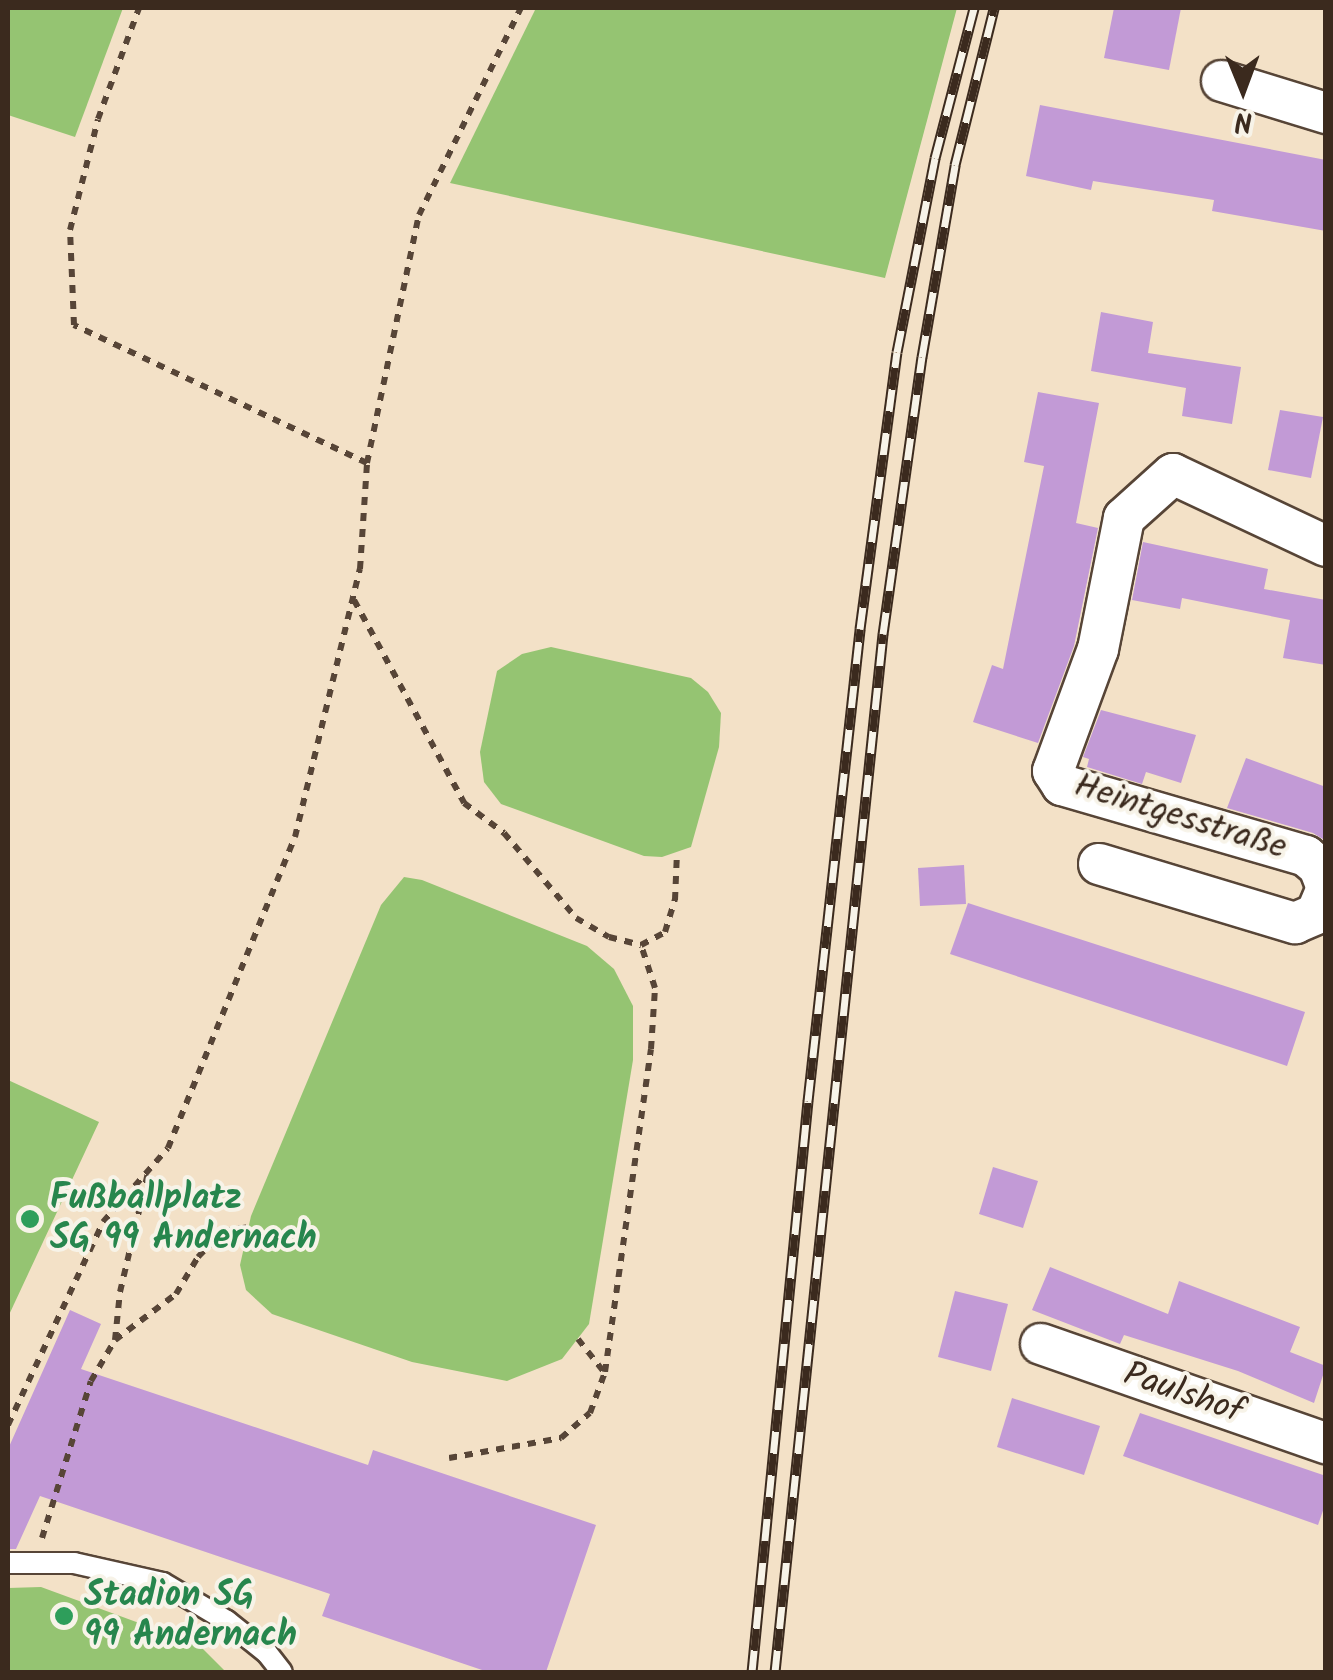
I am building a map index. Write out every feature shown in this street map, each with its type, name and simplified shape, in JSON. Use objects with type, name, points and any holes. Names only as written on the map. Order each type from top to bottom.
[{"type":"street","points":[[1222,81],[1326,113]]},
{"type":"street","name":"Heintgesstraße","points":[[1099,864],[1291,922],[1309,920],[1325,896],[1316,863],[1302,854],[1062,784],[1054,778],[1098,649],[1124,518],[1172,474],[1326,546]]},
{"type":"street","name":"Paulshof","points":[[1041,1344],[1326,1443]]},
{"type":"lane","points":[[8,1562],[74,1563],[164,1583],[227,1620],[282,1672]]},
{"type":"path","points":[[139,8],[98,119],[70,230],[74,325],[367,463]]},
{"type":"path","points":[[8,1426],[103,1222],[168,1148],[295,838],[360,569],[367,463],[418,215],[522,8]]},
{"type":"path","points":[[353,598],[464,803],[504,832],[576,918],[609,938],[641,945],[664,932],[676,900],[676,852]]},
{"type":"path","points":[[449,1458],[561,1438],[590,1414],[605,1372],[651,1049],[655,988],[641,945]]},
{"type":"path","points":[[115,1340],[120,1292],[148,1171]]},
{"type":"path","points":[[34,1563],[90,1382],[115,1340],[176,1294],[198,1257],[223,1231],[248,1227]]},
{"type":"path","points":[[578,1340],[605,1372]]},
{"type":"green space","points":[[8,8],[123,8],[75,137],[8,115]]},
{"type":"green space","points":[[536,8],[957,8],[885,278],[450,183]]},
{"type":"green space","points":[[551,647],[691,678],[708,692],[721,713],[719,747],[691,847],[662,857],[644,856],[501,804],[484,782],[480,752],[497,671],[522,654]]},
{"type":"green space","points":[[404,877],[422,880],[587,946],[614,969],[633,1006],[633,1060],[589,1324],[562,1359],[507,1381],[412,1362],[272,1314],[246,1290],[240,1265],[251,1216],[381,905]]},
{"type":"green space","name":"Fußballplatz SG 99 Andernach","points":[[8,1080],[99,1122],[8,1317]]},
{"type":"green space","name":"Stadion SG 99 Andernach","points":[[41,1587],[199,1645],[226,1672],[8,1672],[8,1588]]},
{"type":"building","points":[[1114,8],[1181,8],[1169,70],[1104,58]]},
{"type":"building","points":[[1040,105],[1326,160],[1326,231],[1212,211],[1214,200],[1093,181],[1091,190],[1026,176]]},
{"type":"building","points":[[1101,312],[1153,322],[1148,353],[1241,367],[1232,424],[1182,416],[1186,388],[1091,371]]},
{"type":"building","points":[[1038,392],[1099,403],[1076,523],[1098,528],[1074,646],[1038,743],[973,722],[992,665],[1003,669],[1044,466],[1024,462]]},
{"type":"building","points":[[1280,410],[1323,417],[1311,478],[1268,470]]},
{"type":"building","points":[[1143,542],[1268,569],[1264,589],[1326,600],[1326,665],[1283,658],[1290,620],[1182,598],[1180,609],[1132,600]]},
{"type":"building","points":[[1101,710],[1196,735],[1181,783],[1146,772],[1142,784],[1087,767],[1089,759],[1083,757]]},
{"type":"building","points":[[1246,758],[1326,787],[1326,841],[1313,833],[1227,808]]},
{"type":"building","points":[[964,865],[966,904],[920,906],[918,868]]},
{"type":"building","points":[[968,903],[1305,1012],[1287,1066],[950,954]]},
{"type":"building","points":[[993,1167],[1038,1181],[1023,1228],[979,1214]]},
{"type":"building","points":[[1050,1267],[1168,1314],[1179,1281],[1300,1327],[1290,1352],[1326,1366],[1314,1403],[1238,1371],[1124,1335],[1120,1344],[1032,1310]]},
{"type":"building","points":[[955,1291],[1008,1304],[991,1371],[938,1357]]},
{"type":"building","points":[[70,1310],[101,1324],[81,1369],[368,1465],[373,1450],[596,1525],[546,1672],[488,1672],[322,1616],[330,1594],[40,1496],[16,1549],[8,1549],[8,1449]]},
{"type":"building","points":[[1012,1398],[1100,1426],[1084,1475],[997,1447]]},
{"type":"building","points":[[1140,1413],[1326,1476],[1326,1502],[1318,1525],[1123,1456]]},
{"type":"railway","points":[[752,1672],[808,1101],[860,629],[897,352],[935,158],[974,8]]},
{"type":"railway","points":[[775,1672],[883,634],[922,357],[955,165],[994,8]]},
{"type":"place","name":"Fußballplatz SG 99 Andernach","points":[[30,1219]]},
{"type":"place","name":"Stadion SG 99 Andernach","points":[[64,1616]]}]
